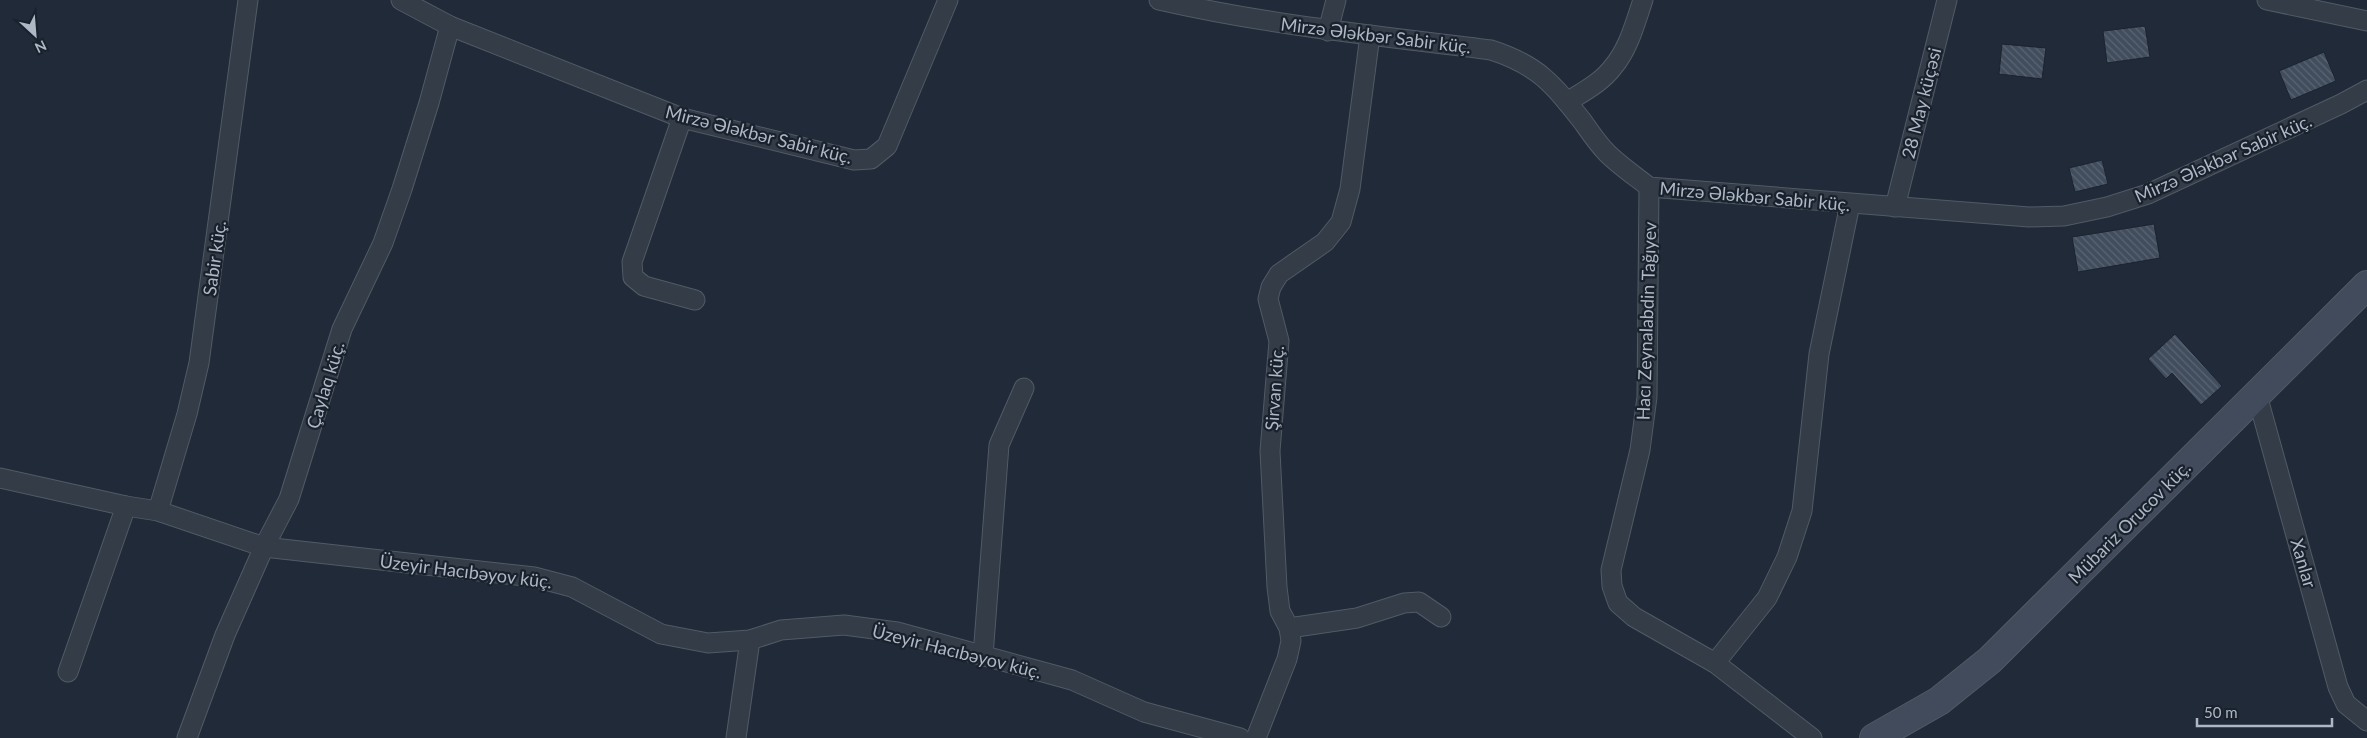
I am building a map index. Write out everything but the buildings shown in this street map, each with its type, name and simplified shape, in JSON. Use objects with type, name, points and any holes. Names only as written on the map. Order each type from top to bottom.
[{"type":"street","name":"Sabir küç.","points":[[158,511],[187,414],[199,363],[248,0]]},
{"type":"street","name":"Mirzə Ələkbər Sabir küç.","points":[[401,0],[450,26],[682,118],[854,160],[871,158],[887,146],[948,0]]},
{"type":"street","points":[[1328,30],[1336,0]]},
{"type":"street","points":[[1567,102],[1599,81],[1613,67],[1627,45],[1643,0]]},
{"type":"street","name":"28 May küçəsi","points":[[1895,207],[1947,0]]},
{"type":"street","points":[[2267,0],[2367,21]]},
{"type":"street","name":"Mirzə Ələkbər Sabir küç.","points":[[1169,1],[1215,13],[1328,30],[1491,50],[1516,58],[1533,68],[1567,102],[1606,152],[1649,187],[1850,204],[2029,217],[2064,216],[2107,207],[2148,194],[2367,90]]},
{"type":"street","name":"Çaylaq küç.","points":[[187,738],[225,635],[264,547],[289,499],[342,329],[383,242],[429,103],[450,26]]},
{"type":"street","name":"Şirvan küç.","points":[[1256,738],[1287,659],[1291,641],[1289,628],[1280,611],[1277,587],[1270,451],[1279,340],[1268,299],[1271,287],[1279,274],[1325,242],[1341,222],[1350,189],[1370,35]]},
{"type":"street","points":[[682,118],[632,262],[633,277],[644,286],[695,300]]},
{"type":"street","name":"Hacı Zeynalabdin Tağıyev","points":[[1649,187],[1647,397],[1640,450],[1611,570],[1612,586],[1618,603],[1634,617],[1715,663],[1812,738]]},
{"type":"street","points":[[1715,663],[1767,598],[1787,557],[1802,511],[1819,354],[1850,204]]},
{"type":"street","name":"Mübariz Orucov küç.","points":[[1874,738],[1939,701],[1990,660],[2367,285]]},
{"type":"street","points":[[983,656],[999,445],[1024,388]]},
{"type":"street","name":"Xanlar","points":[[2257,395],[2338,687],[2346,704],[2367,721]]},
{"type":"street","name":"Üzeyir Hacıbəyov küç.","points":[[0,478],[126,506],[158,511],[264,547],[534,577],[572,587],[660,634],[708,643],[750,640],[781,630],[844,625],[897,632],[1072,680],[1144,712],[1240,738]]},
{"type":"street","points":[[68,672],[126,506]]},
{"type":"street","points":[[1289,628],[1357,618],[1404,602],[1419,602],[1440,617]]},
{"type":"street","points":[[736,738],[750,640]]}]
